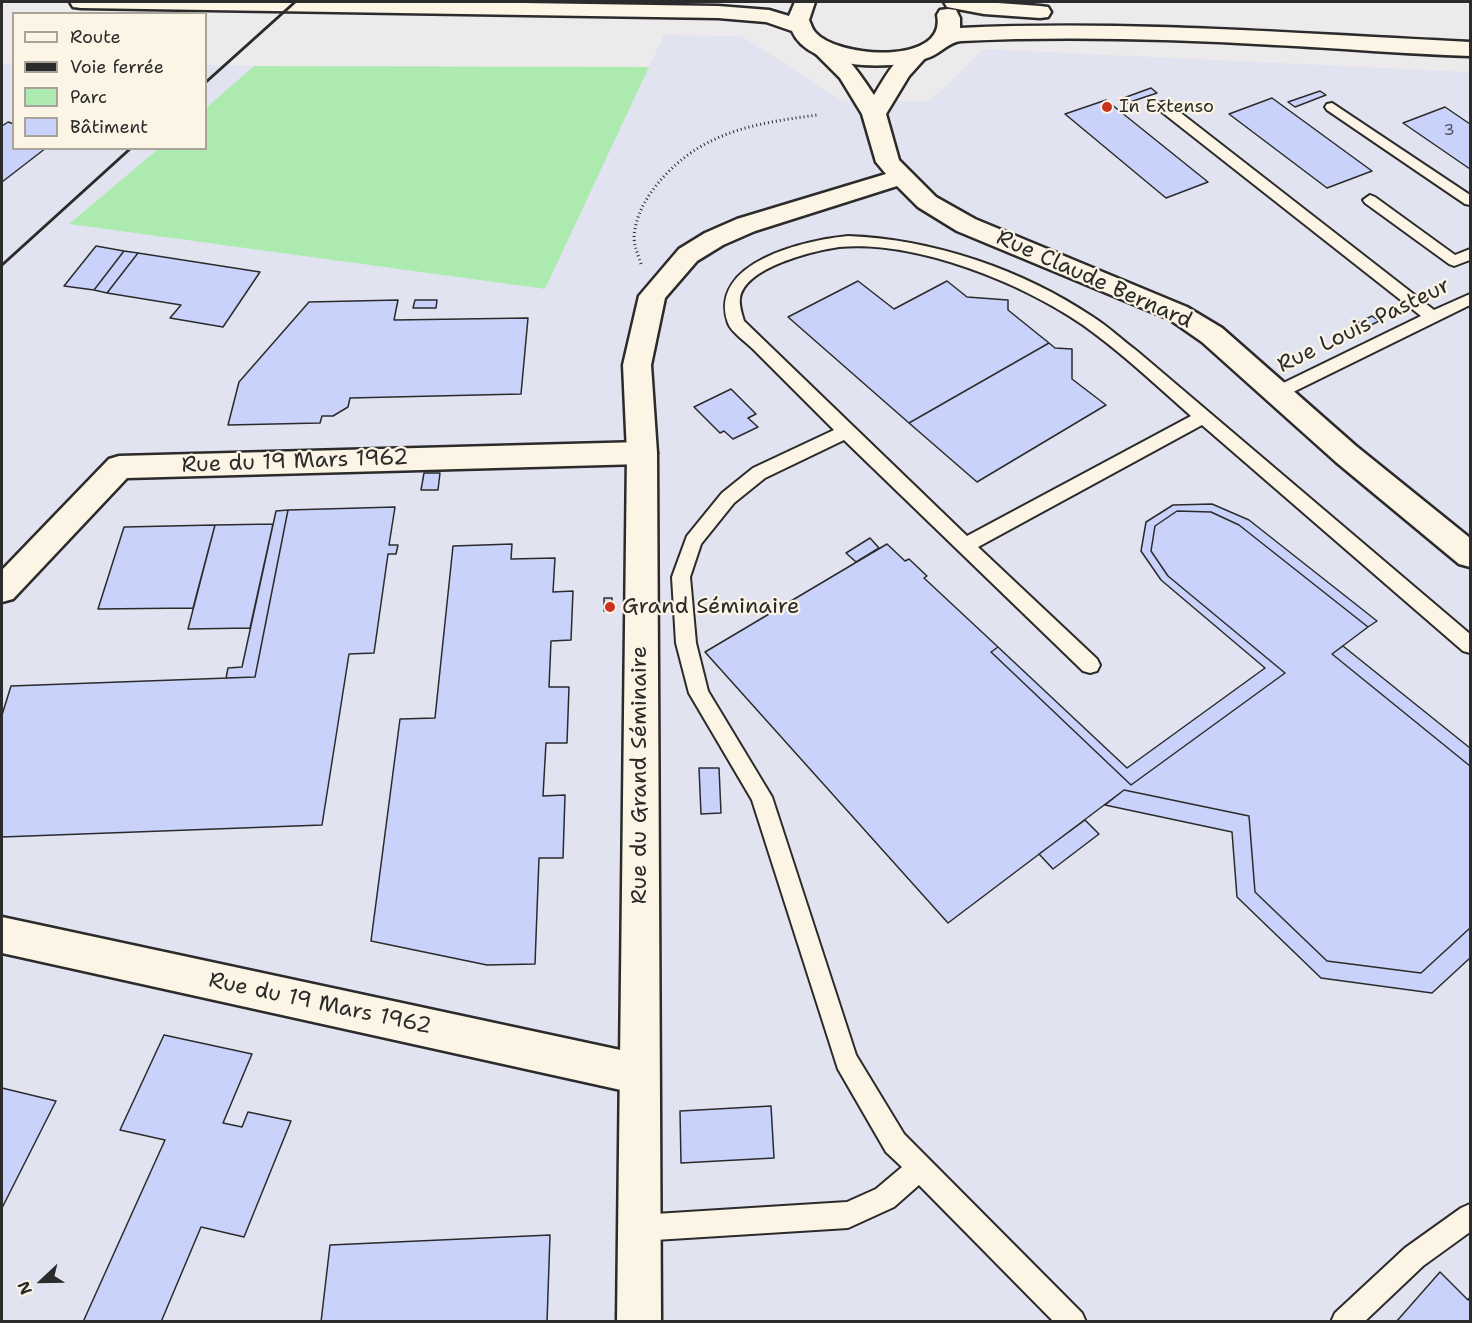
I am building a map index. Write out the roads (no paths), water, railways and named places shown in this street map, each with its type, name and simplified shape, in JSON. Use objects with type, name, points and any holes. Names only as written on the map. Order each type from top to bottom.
[{"type":"street","points":[[81,2],[718,12],[769,16],[801,27]]},
{"type":"street","points":[[801,27],[800,9],[806,2]]},
{"type":"street","points":[[820,47],[841,56],[866,61],[916,56],[935,47],[947,35],[950,22],[946,9],[939,2]]},
{"type":"street","points":[[955,2],[984,8],[1034,12],[1226,16],[1470,28]]},
{"type":"street","name":"Rue Claude Bernard","points":[[801,27],[806,36],[849,74],[874,114],[888,162],[900,177],[927,202],[966,225],[1178,314],[1212,335],[1346,454],[1470,555]]},
{"type":"street","points":[[947,35],[1020,30],[1094,30],[1470,49]]},
{"type":"street","points":[[874,114],[900,72],[916,56]]},
{"type":"street","name":"Rue du Grand Séminaire","points":[[639,1322],[642,453],[637,365],[652,296],[688,255],[714,239],[746,225],[900,177]]},
{"type":"street","name":"Rue du 19 Mars 1962","points":[[2,590],[120,467],[642,453]]},
{"type":"street","name":"Rue du 19 Mars 1962","points":[[2,934],[639,1074]]},
{"type":"lane","points":[[1163,106],[1433,317]]},
{"type":"lane","points":[[1332,107],[1470,201]]},
{"type":"lane","points":[[1370,200],[1455,261],[1470,254]]},
{"type":"lane","points":[[1090,665],[846,432],[736,323],[732,298],[743,279],[767,263],[802,250],[847,241],[898,245],[963,262],[1029,289],[1088,321],[1470,645]]},
{"type":"lane","name":"Rue Louis Pasteur","points":[[1277,393],[1470,299]]},
{"type":"lane","points":[[965,546],[1203,417]]},
{"type":"lane","points":[[846,432],[759,473],[728,498],[693,541],[681,577],[686,643],[699,693],[762,796],[846,1061],[895,1143],[1073,1322]]},
{"type":"lane","points":[[639,1228],[848,1215],[885,1198],[920,1168]]},
{"type":"lane","points":[[1344,1322],[1414,1257],[1470,1218]]},
{"type":"railway","points":[[207,81],[295,2]]},
{"type":"railway","points":[[2,265],[129,150]]},
{"type":"place","name":"In Extenso","points":[[1107,107]]},
{"type":"place","name":"Grand Séminaire","points":[[610,607]]}]
